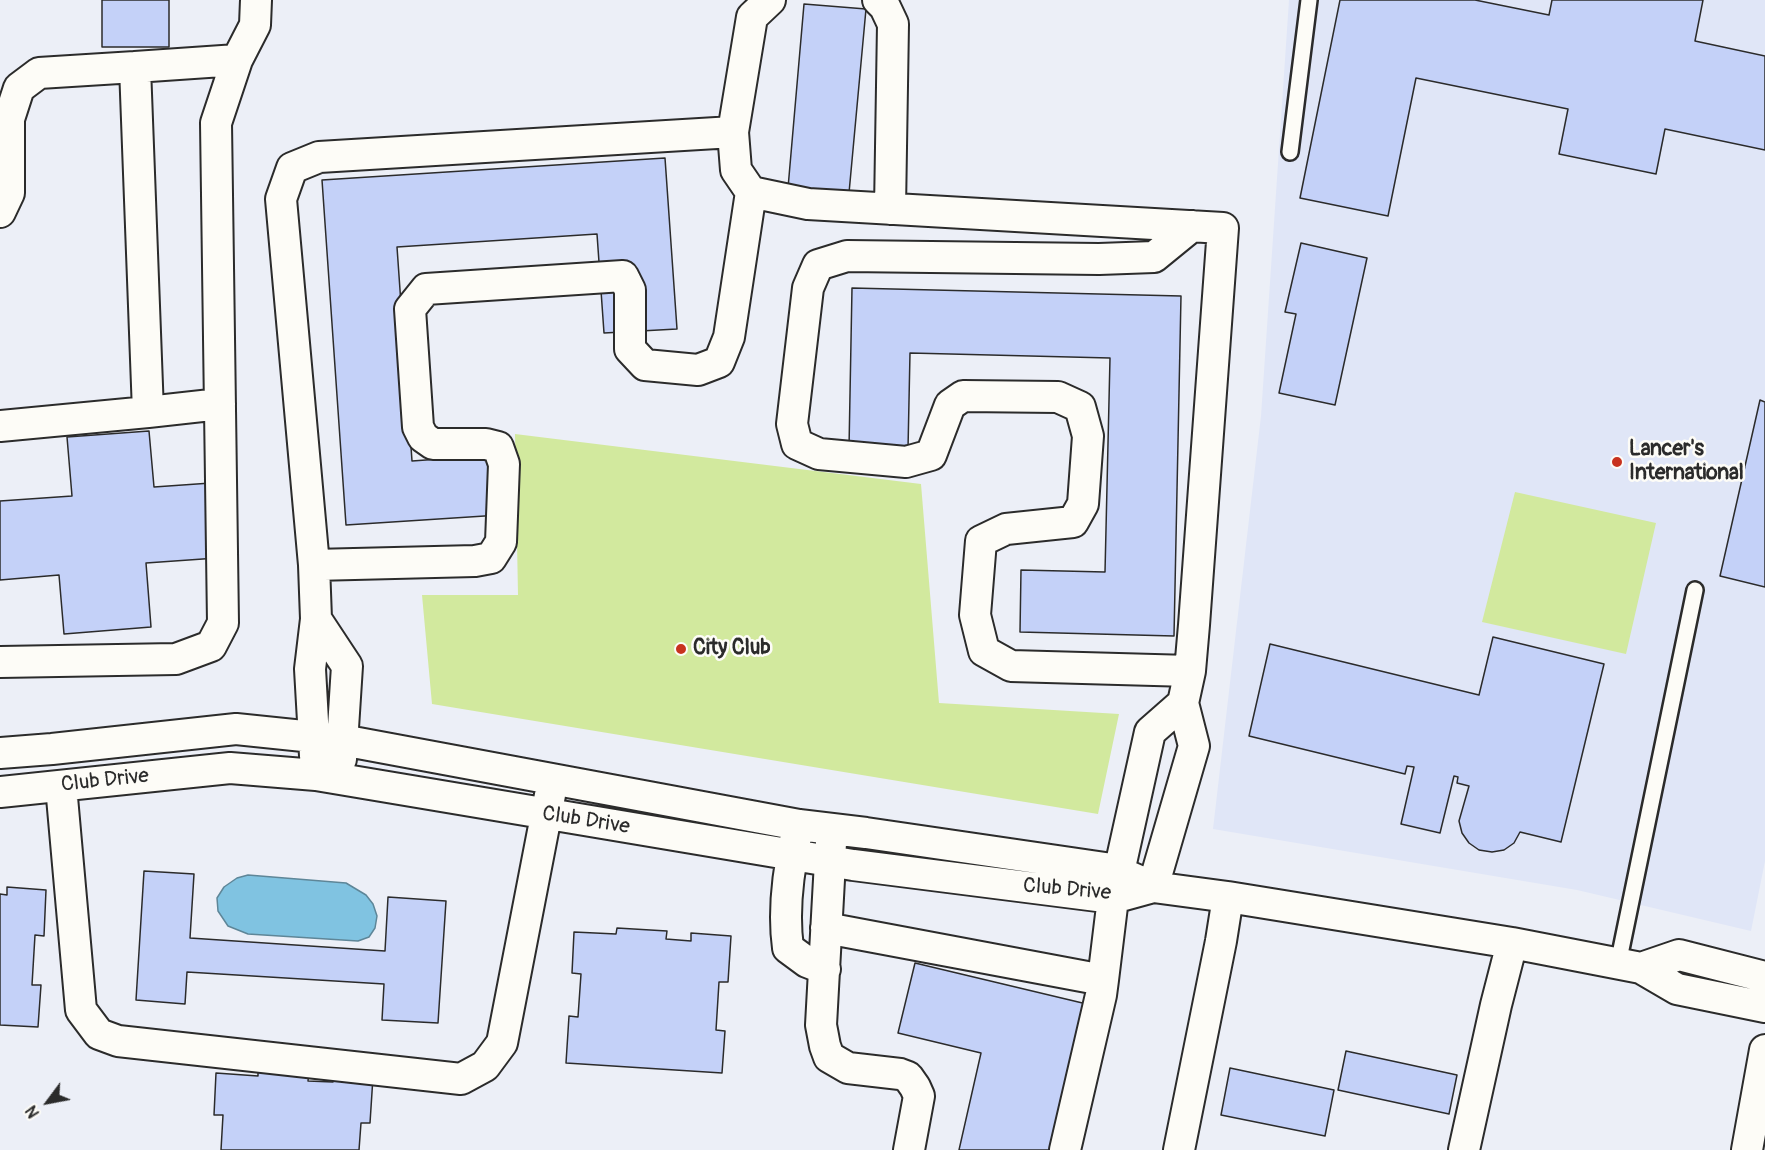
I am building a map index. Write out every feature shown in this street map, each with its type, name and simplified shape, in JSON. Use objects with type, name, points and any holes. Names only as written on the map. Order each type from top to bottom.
[{"type":"street","points":[[0,662],[176,659],[211,646],[223,623],[216,123],[237,60],[255,26],[256,0]]},
{"type":"street","points":[[314,565],[475,561],[491,558],[501,542],[504,464],[498,447],[486,444],[433,444],[423,437],[418,427],[410,309],[426,289],[623,276],[630,290],[630,349],[645,365],[698,370],[719,362],[729,337],[751,192],[736,170],[733,132],[752,17],[770,0]]},
{"type":"street","points":[[878,0],[885,7],[893,24],[890,209]]},
{"type":"street","points":[[0,212],[9,193],[9,119],[19,88],[39,73],[237,60]]},
{"type":"street","points":[[135,67],[148,412]]},
{"type":"street","points":[[328,777],[328,739],[310,669],[316,619],[314,565],[281,199],[292,168],[319,157],[733,132]]},
{"type":"street","points":[[751,192],[808,204],[1222,228],[1190,671],[1183,703],[1194,746],[1153,887]]},
{"type":"street","points":[[1190,671],[1011,666],[984,651],[975,615],[981,541],[1006,528],[1073,522],[1083,504],[1088,436],[1080,407],[1058,397],[963,396],[950,405],[931,455],[906,462],[819,454],[797,444],[792,424],[808,288],[818,265],[847,256],[1099,259],[1154,256],[1192,226]]},
{"type":"street","points":[[0,426],[220,404]]},
{"type":"street","points":[[1065,1150],[1101,994],[1116,885],[1150,732],[1183,703]]},
{"type":"street","name":"Club Drive","points":[[0,753],[236,729],[328,739],[799,825],[1112,869],[1116,885]]},
{"type":"street","name":"Club Drive","points":[[0,792],[230,768],[328,777],[853,865],[1153,887],[1512,943],[1629,966]]},
{"type":"street","points":[[61,786],[81,1010],[99,1034],[118,1041],[461,1079],[485,1066],[502,1043],[554,779]]},
{"type":"street","points":[[799,825],[792,854],[785,928],[788,948],[807,962],[825,969]]},
{"type":"street","points":[[831,829],[821,1024],[825,1046],[830,1057],[848,1068],[908,1077],[919,1096],[909,1150]]},
{"type":"street","points":[[1179,1150],[1228,897]]},
{"type":"street","points":[[826,928],[1102,980]]},
{"type":"street","points":[[1464,1150],[1512,943]]},
{"type":"street","points":[[1629,966],[1679,955],[1765,977]]},
{"type":"street","points":[[1629,966],[1677,989],[1765,1007]]},
{"type":"street","points":[[1747,1150],[1765,1050]]},
{"type":"lane","points":[[1290,152],[1309,0]]},
{"type":"lane","points":[[1629,966],[1695,590]]},
{"type":"shaded area","name":"Lancer's International","points":[[1289,0],[1765,0],[1765,861],[1751,931],[1577,890],[1213,829],[1261,416]]},
{"type":"green space","name":"City Club","points":[[515,434],[921,484],[939,703],[1119,714],[1098,814],[432,704],[422,595],[518,595]]},
{"type":"green space","points":[[1515,492],[1656,523],[1626,654],[1482,622]]},
{"type":"water","points":[[248,875],[346,883],[366,895],[373,904],[377,916],[375,928],[369,937],[358,941],[248,934],[228,926],[218,911],[217,898],[224,887],[237,878]]},
{"type":"building","points":[[102,0],[169,0],[169,47],[102,47]]},
{"type":"building","points":[[1340,0],[1475,0],[1549,15],[1552,0],[1703,0],[1695,41],[1765,56],[1765,150],[1665,129],[1656,174],[1559,154],[1568,109],[1416,78],[1388,216],[1300,198]]},
{"type":"building","points":[[804,4],[866,9],[849,193],[788,188]]},
{"type":"building","points":[[665,158],[677,329],[604,333],[597,234],[397,247],[412,461],[495,455],[500,515],[346,525],[322,180]]},
{"type":"building","points":[[1301,243],[1367,258],[1335,405],[1279,393],[1296,314],[1285,312]]},
{"type":"building","points":[[852,288],[1181,296],[1174,636],[1020,632],[1021,570],[1105,572],[1110,358],[910,353],[908,449],[849,448]]},
{"type":"building","points":[[1760,400],[1765,402],[1765,587],[1720,576]]},
{"type":"building","points":[[149,431],[154,487],[211,483],[217,558],[146,563],[151,627],[64,634],[59,575],[0,580],[0,501],[72,496],[67,437]]},
{"type":"building","points":[[1493,637],[1604,664],[1561,842],[1520,832],[1514,843],[1504,850],[1492,852],[1479,850],[1469,843],[1462,833],[1459,821],[1469,786],[1457,783],[1458,777],[1454,776],[1440,833],[1401,824],[1414,767],[1407,766],[1405,774],[1249,736],[1270,644],[1479,695]]},
{"type":"building","points":[[144,871],[194,874],[190,938],[385,951],[388,897],[446,901],[438,1023],[382,1020],[384,984],[187,972],[185,1004],[136,1000]]},
{"type":"building","points":[[7,887],[46,890],[44,936],[35,935],[32,985],[41,985],[38,1027],[0,1025],[0,894],[7,895]]},
{"type":"building","points":[[617,928],[667,931],[666,939],[691,941],[691,933],[731,936],[728,982],[719,982],[716,1030],[725,1031],[722,1073],[566,1063],[569,1016],[578,1017],[581,974],[572,973],[574,932],[616,934]]},
{"type":"building","points":[[915,963],[1095,1006],[1061,1150],[959,1150],[981,1053],[898,1033]]},
{"type":"building","points":[[1346,1051],[1457,1075],[1449,1114],[1338,1090]]},
{"type":"building","points":[[1230,1068],[1334,1090],[1325,1136],[1221,1115]]},
{"type":"building","points":[[258,1069],[309,1072],[308,1081],[333,1082],[333,1075],[373,1077],[370,1123],[361,1123],[359,1150],[221,1150],[223,1115],[214,1115],[216,1073],[258,1076]]},
{"type":"place","name":"Lancer's International","points":[[1617,462]]},
{"type":"place","name":"City Club","points":[[681,649]]}]
